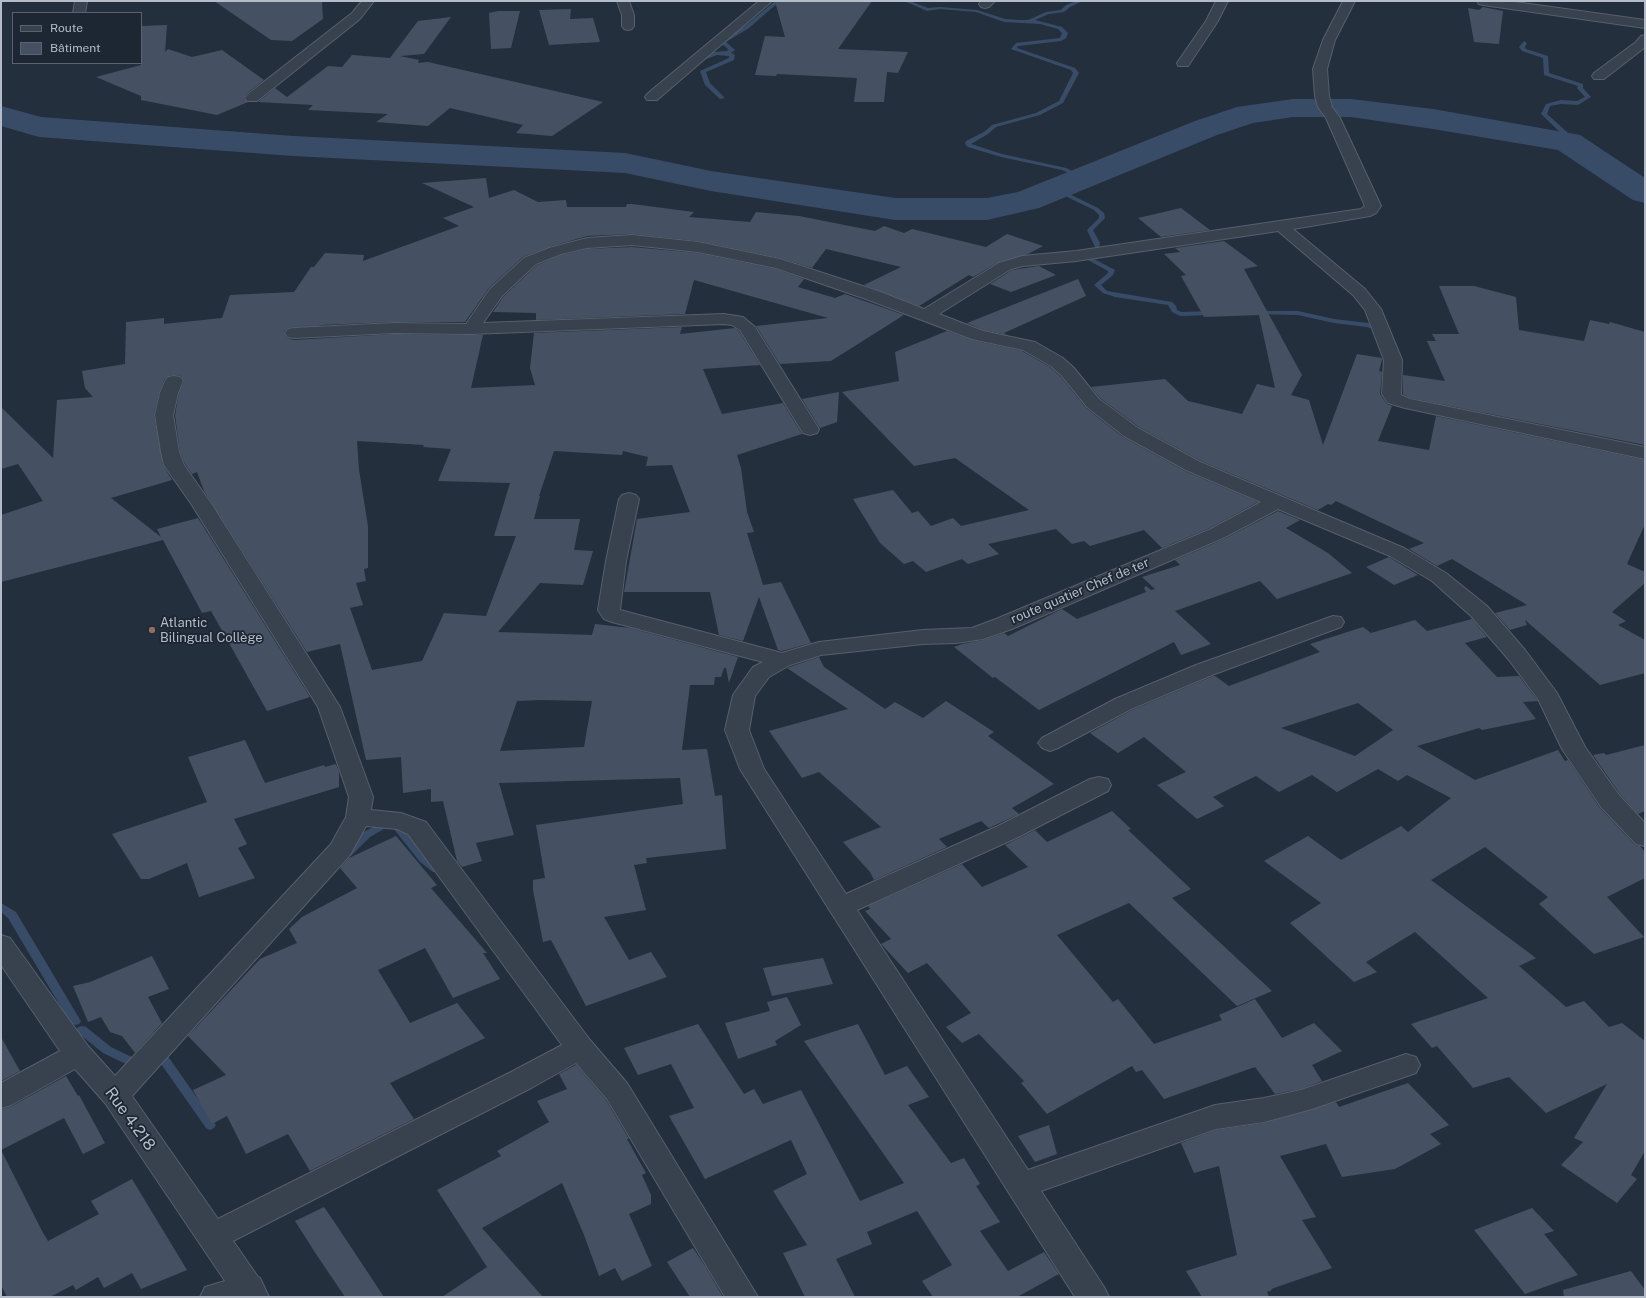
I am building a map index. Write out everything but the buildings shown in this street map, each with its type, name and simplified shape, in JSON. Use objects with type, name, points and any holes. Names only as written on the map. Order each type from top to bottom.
[{"type":"street","points":[[79,12],[82,1]]},
{"type":"street","points":[[252,98],[356,16],[368,1]]},
{"type":"street","points":[[624,1],[628,15],[628,26]]},
{"type":"street","points":[[652,96],[766,1]]},
{"type":"street","points":[[1182,63],[1212,21],[1222,1]]},
{"type":"street","points":[[926,315],[1005,266],[1028,260],[1076,256],[1365,213],[1371,210],[1373,206],[1345,147],[1334,118],[1326,107],[1322,96],[1320,69],[1329,40],[1349,1]]},
{"type":"street","points":[[1483,1],[1645,24]]},
{"type":"street","points":[[1599,76],[1645,40]]},
{"type":"street","points":[[1281,226],[1359,292],[1372,309],[1393,360],[1391,394],[1394,399],[1405,404],[1645,453]]},
{"type":"street","points":[[471,328],[496,293],[530,261],[554,251],[587,243],[632,240],[698,247],[780,264],[872,295],[978,335],[1021,343],[1038,350],[1057,362],[1068,372],[1099,408],[1131,432],[1193,466],[1397,552],[1439,577],[1479,611],[1517,655],[1548,698],[1574,749],[1610,801],[1645,838]]},
{"type":"street","points":[[294,333],[394,328],[471,328],[724,319],[737,322],[746,327],[810,428]]},
{"type":"street","points":[[116,1095],[341,848],[358,817],[361,797],[329,707],[202,504],[174,465],[170,452],[164,415],[169,392],[174,381]]},
{"type":"street","points":[[629,499],[616,561],[609,610],[612,614],[782,660]]},
{"type":"street","name":"route quatier Chef de ter","points":[[1093,1297],[752,769],[737,730],[744,695],[761,672],[782,660],[819,649],[923,636],[956,636],[975,634],[1218,533],[1278,501]]},
{"type":"street","points":[[1050,743],[1123,704],[1204,670],[1333,622]]},
{"type":"street","points":[[841,907],[1007,832],[1099,785]]},
{"type":"street","points":[[358,817],[401,821],[417,828],[580,1048],[617,1091],[742,1297]]},
{"type":"street","name":"Rue 4.218","points":[[1,945],[78,1054],[116,1095],[251,1292]]},
{"type":"street","points":[[213,1236],[523,1079],[580,1048]]},
{"type":"street","points":[[1,1097],[78,1054]]},
{"type":"street","points":[[1022,1185],[1215,1117],[1264,1110],[1302,1101],[1406,1065]]},
{"type":"street","points":[[216,1297],[251,1292]]},
{"type":"waterway","points":[[727,53],[732,50],[723,42],[747,27],[778,1]]},
{"type":"waterway","points":[[906,1],[927,10],[940,8],[977,11],[1004,20],[1040,22],[1060,28],[1065,33],[1064,37],[1061,39],[1016,45],[1014,49],[1073,69],[1076,73],[1061,102],[1038,114],[994,126],[986,133],[968,142],[968,144],[970,146],[1001,155],[1064,169],[1083,178]]},
{"type":"waterway","points":[[1030,21],[1048,13],[1062,11],[1068,6],[1080,1]]},
{"type":"waterway","points":[[1524,43],[1522,47],[1524,50],[1546,57],[1546,74],[1581,85],[1580,88],[1588,97],[1578,103],[1561,102],[1548,105],[1544,114],[1565,133],[1568,142]]},
{"type":"waterway","points":[[701,59],[716,53],[727,53]]},
{"type":"waterway","points":[[722,98],[707,84],[703,71],[732,59],[732,55],[727,53]]},
{"type":"waterway","points":[[1,116],[39,127],[293,146],[625,163],[711,181],[895,209],[987,209],[1027,201],[1206,128],[1248,114],[1293,108],[1351,108],[1433,119],[1568,142],[1645,193]]},
{"type":"waterway","points":[[1055,189],[1096,209],[1102,214],[1102,218],[1090,230],[1097,243],[1097,246]]},
{"type":"waterway","points":[[1085,251],[1088,258],[1112,270],[1111,274],[1097,285],[1105,292],[1115,295],[1170,303],[1173,306],[1174,311],[1180,314],[1213,313]]},
{"type":"waterway","points":[[1256,313],[1298,313],[1334,321],[1368,325],[1381,330]]},
{"type":"waterway","points":[[283,326],[298,327],[322,324]]},
{"type":"waterway","points":[[347,853],[366,835],[388,822],[397,826],[424,859],[437,869]]},
{"type":"waterway","points":[[1,907],[12,915],[75,1021]]},
{"type":"waterway","points":[[82,1030],[107,1050],[130,1061]]},
{"type":"waterway","points":[[163,1058],[210,1125]]},
{"type":"place","name":"Atlantic Bilingual Collège","points":[[152,630]]}]
